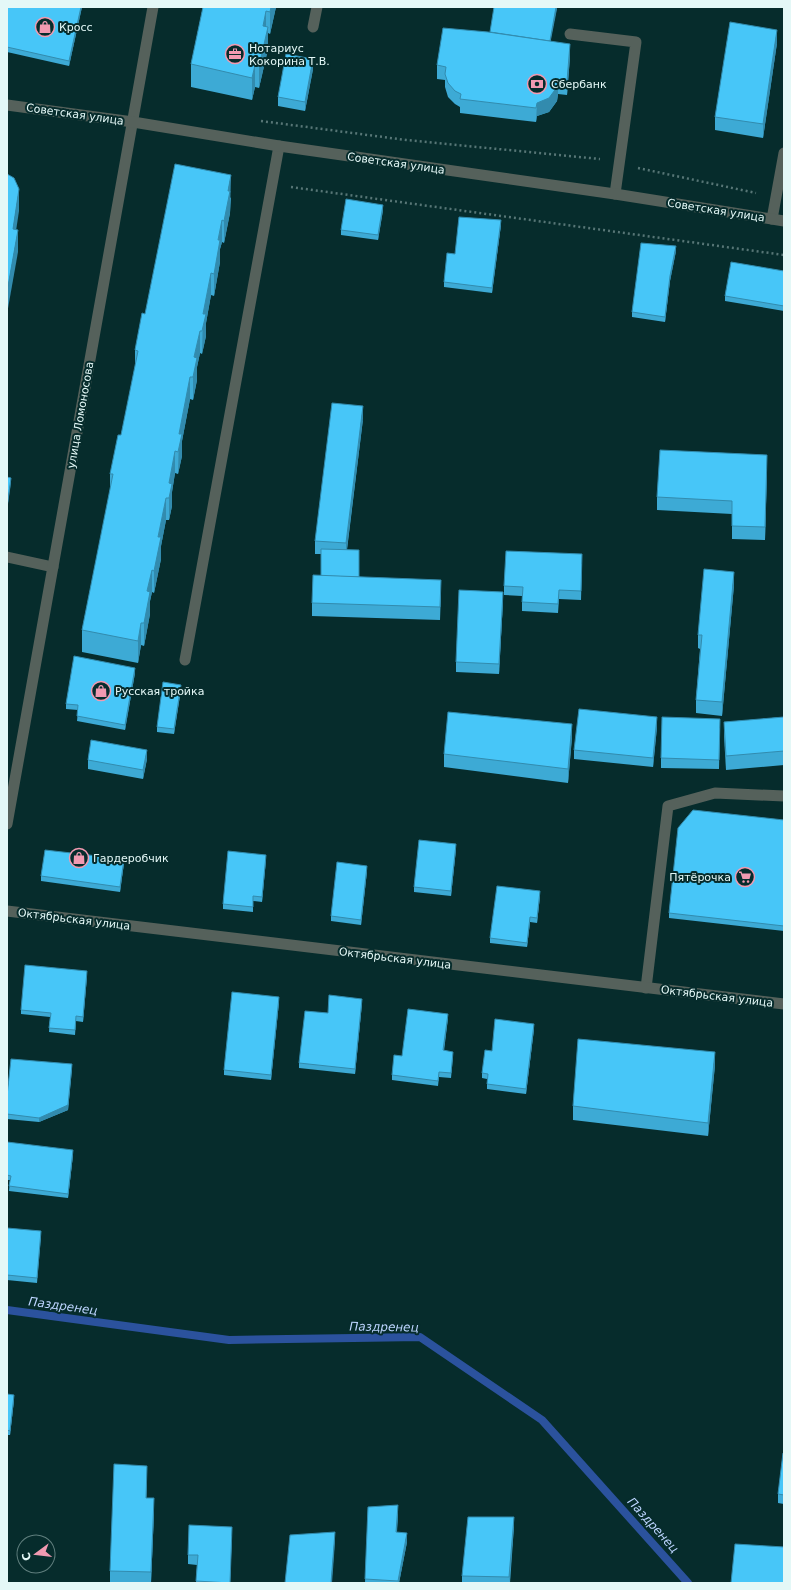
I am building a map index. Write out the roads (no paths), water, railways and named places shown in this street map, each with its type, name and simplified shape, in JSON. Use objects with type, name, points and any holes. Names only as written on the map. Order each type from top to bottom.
[{"type":"street","name":"улица Ломоносова","points":[[7,824],[153,7]]},
{"type":"street","points":[[313,27],[317,7]]},
{"type":"street","points":[[570,34],[636,42],[615,194]]},
{"type":"street","name":"Советская улица","points":[[7,105],[133,122],[279,146],[615,194],[784,221]]},
{"type":"street","points":[[185,660],[279,146]]},
{"type":"street","points":[[772,219],[784,153]]},
{"type":"street","points":[[7,557],[53,567]]},
{"type":"street","points":[[646,988],[668,806],[715,793],[784,796]]},
{"type":"street","name":"Октябрьская улица","points":[[7,911],[784,1004]]},
{"type":"waterway","name":"Паздренец","points":[[7,1310],[229,1340],[420,1337],[542,1420],[688,1583]]},
{"type":"place","name":"Кросс","points":[[45,27]]},
{"type":"place","name":"Нотариус Кокорина Т.В.","points":[[235,54]]},
{"type":"place","name":"Сбербанк","points":[[537,84]]},
{"type":"place","name":"Русская тройка","points":[[101,691]]},
{"type":"place","name":"Гардеробчик","points":[[79,858]]},
{"type":"place","name":"Пятёрочка","points":[[745,877]]}]
